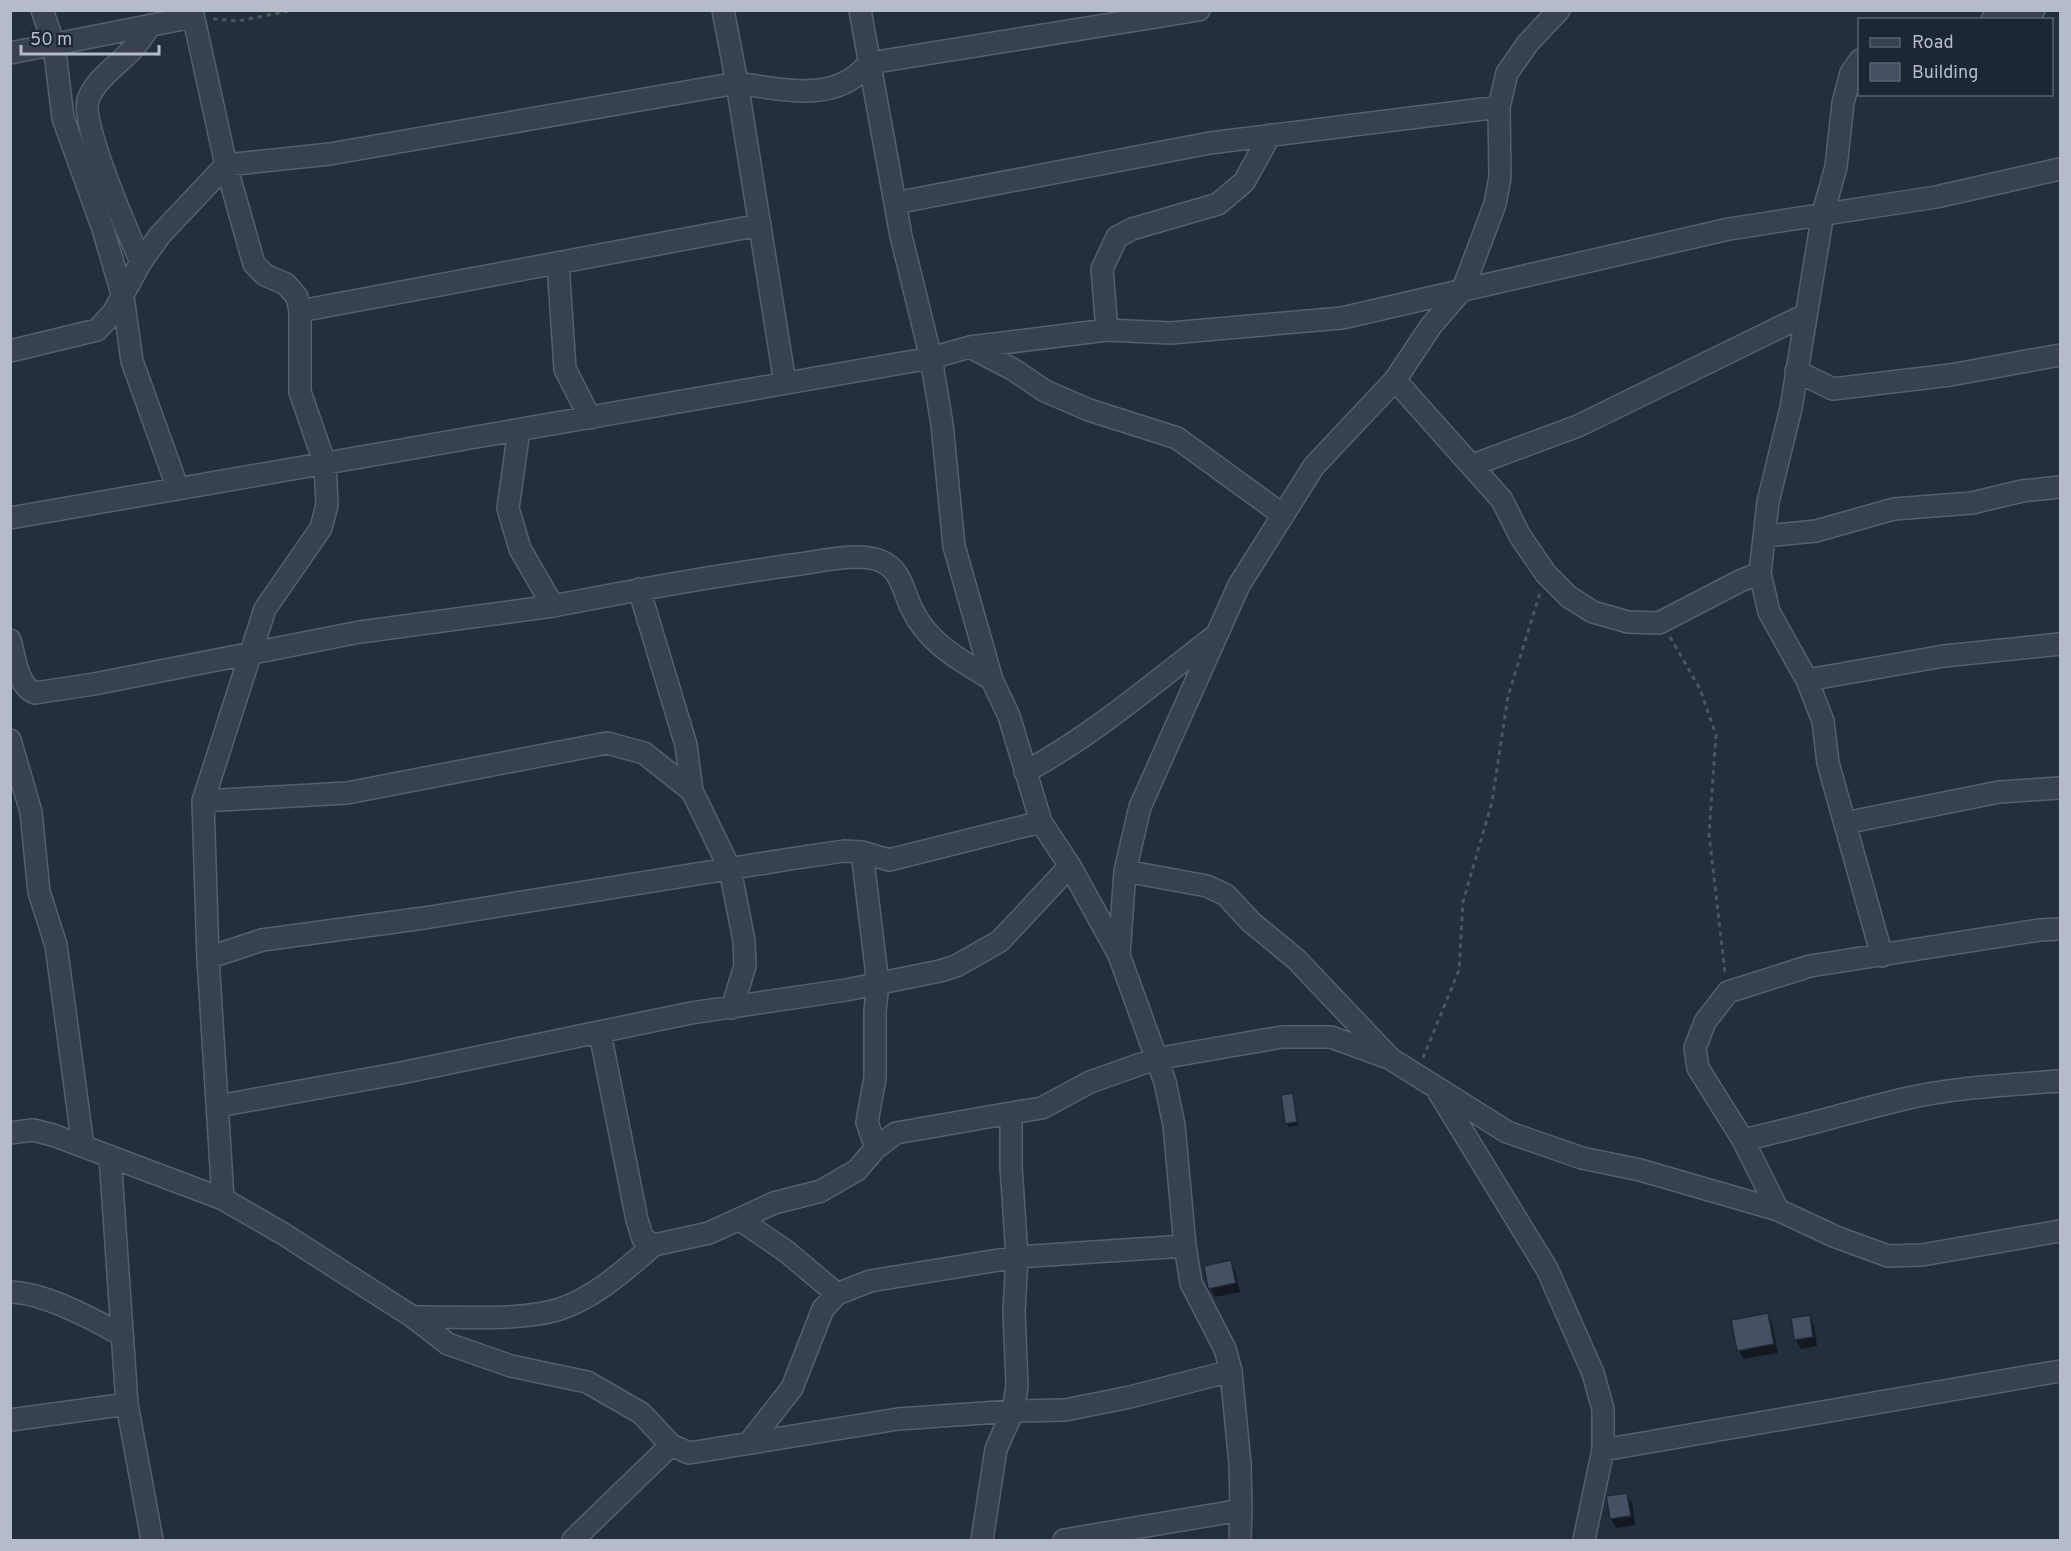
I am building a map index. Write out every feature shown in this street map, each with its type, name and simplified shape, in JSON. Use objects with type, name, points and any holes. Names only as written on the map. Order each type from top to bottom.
[{"type":"street","points":[[42,10],[54,44],[63,118],[103,229],[123,297],[132,361],[178,489]]},
{"type":"street","points":[[723,10],[737,83],[785,384]]},
{"type":"street","points":[[860,10],[895,203],[931,358],[943,434],[954,546],[992,680],[1009,716],[1041,822],[1070,866],[1119,955],[1165,1082],[1174,1125],[1185,1246],[1191,1283],[1225,1349],[1231,1371],[1240,1464],[1240,1540]]},
{"type":"street","points":[[10,351],[97,330],[123,297],[141,262],[160,236],[226,165],[330,154],[737,83],[784,90],[826,89],[849,81],[870,63],[1199,10]]},
{"type":"street","points":[[1119,955],[1125,871],[1140,807],[1239,585],[1314,466],[1395,380],[1431,326],[1463,289],[1495,204],[1499,186],[1499,107],[1507,73],[1528,43],[1559,10]]},
{"type":"street","points":[[2000,18],[2034,10]]},
{"type":"street","points":[[10,53],[150,25],[192,14],[226,165],[254,264],[265,275],[286,284],[297,297],[300,310],[300,392],[325,464],[327,505],[321,528],[265,609],[202,801],[208,958],[224,1199]]},
{"type":"street","points":[[141,262],[108,182],[89,121],[87,101],[92,92],[137,44],[150,25]]},
{"type":"street","points":[[1858,63],[1851,73],[1843,103],[1836,167],[1823,213],[1791,408],[1768,502],[1760,573],[1769,612],[1807,680],[1823,721],[1828,763],[1882,956]]},
{"type":"street","points":[[895,203],[1210,143],[1499,107]]},
{"type":"street","points":[[1107,330],[1102,269],[1118,237],[1132,229],[1218,204],[1244,182],[1270,135]]},
{"type":"street","points":[[10,518],[931,358],[970,347],[1107,330],[1171,333],[1330,319],[1729,230],[1823,213],[1936,197],[2061,169]]},
{"type":"street","points":[[300,310],[760,225]]},
{"type":"street","points":[[558,263],[565,369],[590,418]]},
{"type":"street","points":[[1473,465],[1578,426],[1805,315]]},
{"type":"street","points":[[970,347],[1014,370],[1045,391],[1089,410],[1177,438],[1283,515]]},
{"type":"street","points":[[1796,371],[1833,389],[1950,375],[2061,355]]},
{"type":"street","points":[[1395,380],[1502,500],[1520,536],[1546,574],[1569,597],[1593,612],[1628,622],[1659,623],[1760,573]]},
{"type":"street","points":[[519,430],[508,508],[520,549],[553,606]]},
{"type":"street","points":[[1765,536],[1816,531],[1894,509],[1950,506],[2022,491],[2061,487]]},
{"type":"street","points":[[10,640],[22,682],[19,692],[35,693],[94,684],[360,632],[553,606],[710,576],[862,558],[882,561],[901,579],[911,608],[923,631],[940,647],[992,680]]},
{"type":"street","points":[[639,589],[686,745],[692,791],[730,868],[744,941],[745,966],[732,1008]]},
{"type":"street","points":[[1025,772],[1053,757],[1138,699],[1218,633]]},
{"type":"street","points":[[1807,680],[1944,656],[2061,644]]},
{"type":"street","points":[[10,740],[31,812],[39,892],[56,945],[83,1146]]},
{"type":"street","points":[[202,801],[347,793],[607,742],[644,753],[692,791]]},
{"type":"street","points":[[1845,823],[1999,792],[2061,788]]},
{"type":"street","points":[[208,958],[262,940],[424,918],[844,851],[862,852],[889,860],[1041,822]]},
{"type":"street","points":[[862,852],[878,984],[875,1011],[875,1078],[867,1122],[876,1148]]},
{"type":"street","points":[[218,1106],[732,1008],[878,984],[956,966],[1000,941],[1070,866]]},
{"type":"street","points":[[1125,871],[1207,886],[1226,895],[1251,922],[1296,959],[1391,1059]]},
{"type":"street","points":[[1778,1210],[1743,1140],[1698,1068],[1695,1048],[1705,1022],[1728,992],[1810,966],[2040,930],[2061,929]]},
{"type":"street","points":[[600,1033],[637,1220],[643,1239],[654,1245]]},
{"type":"street","points":[[413,1317],[533,1316],[561,1309],[612,1282],[654,1245],[709,1233],[774,1203],[821,1191],[857,1170],[876,1148],[896,1133],[1042,1108],[1090,1082],[1155,1059],[1282,1037],[1331,1037],[1391,1059],[1507,1132],[1534,1143],[1582,1158],[1640,1170],[1778,1210],[1836,1237],[1888,1256],[1922,1255],[2061,1232]]},
{"type":"street","points":[[1743,1140],[1813,1125],[1906,1099],[1992,1086],[2061,1081]]},
{"type":"street","points":[[1436,1088],[1547,1269],[1593,1373],[1603,1409],[1603,1450],[1584,1540]]},
{"type":"street","points":[[982,1540],[996,1449],[1013,1410],[1017,1386],[1014,1311],[1017,1257],[1011,1166],[1011,1113]]},
{"type":"street","points":[[10,1133],[33,1130],[83,1146],[224,1199],[282,1233],[413,1317],[448,1344],[511,1366],[588,1382],[641,1413],[671,1445],[689,1453],[898,1419],[1013,1410],[1065,1410],[1130,1397],[1231,1371]]},
{"type":"street","points":[[110,1156],[127,1404],[152,1540]]},
{"type":"street","points":[[739,1219],[787,1252],[837,1294]]},
{"type":"street","points":[[749,1443],[792,1388],[823,1309],[837,1294],[870,1281],[1017,1257],[1185,1246]]},
{"type":"street","points":[[10,1292],[42,1300],[87,1316],[122,1335]]},
{"type":"street","points":[[1603,1450],[2061,1371]]},
{"type":"street","points":[[10,1420],[127,1404]]},
{"type":"street","points":[[573,1540],[671,1445]]},
{"type":"street","points":[[1064,1540],[1073,1537],[1107,1535],[1241,1510]]},
{"type":"path","points":[[192,14],[238,21],[294,10]]},
{"type":"path","points":[[1417,1074],[1458,970],[1463,902],[1492,802],[1508,696],[1546,574]]},
{"type":"path","points":[[1659,623],[1682,656],[1700,689],[1716,735],[1709,834],[1728,992]]},
{"type":"building","points":[[1293,1093],[1297,1122],[1285,1124],[1281,1095]]},
{"type":"building","points":[[1231,1260],[1236,1283],[1208,1289],[1204,1266]]},
{"type":"building","points":[[1768,1313],[1774,1344],[1737,1351],[1731,1320]]},
{"type":"building","points":[[1810,1315],[1813,1337],[1794,1340],[1791,1318]]},
{"type":"building","points":[[1627,1493],[1631,1516],[1610,1519],[1606,1496]]}]
